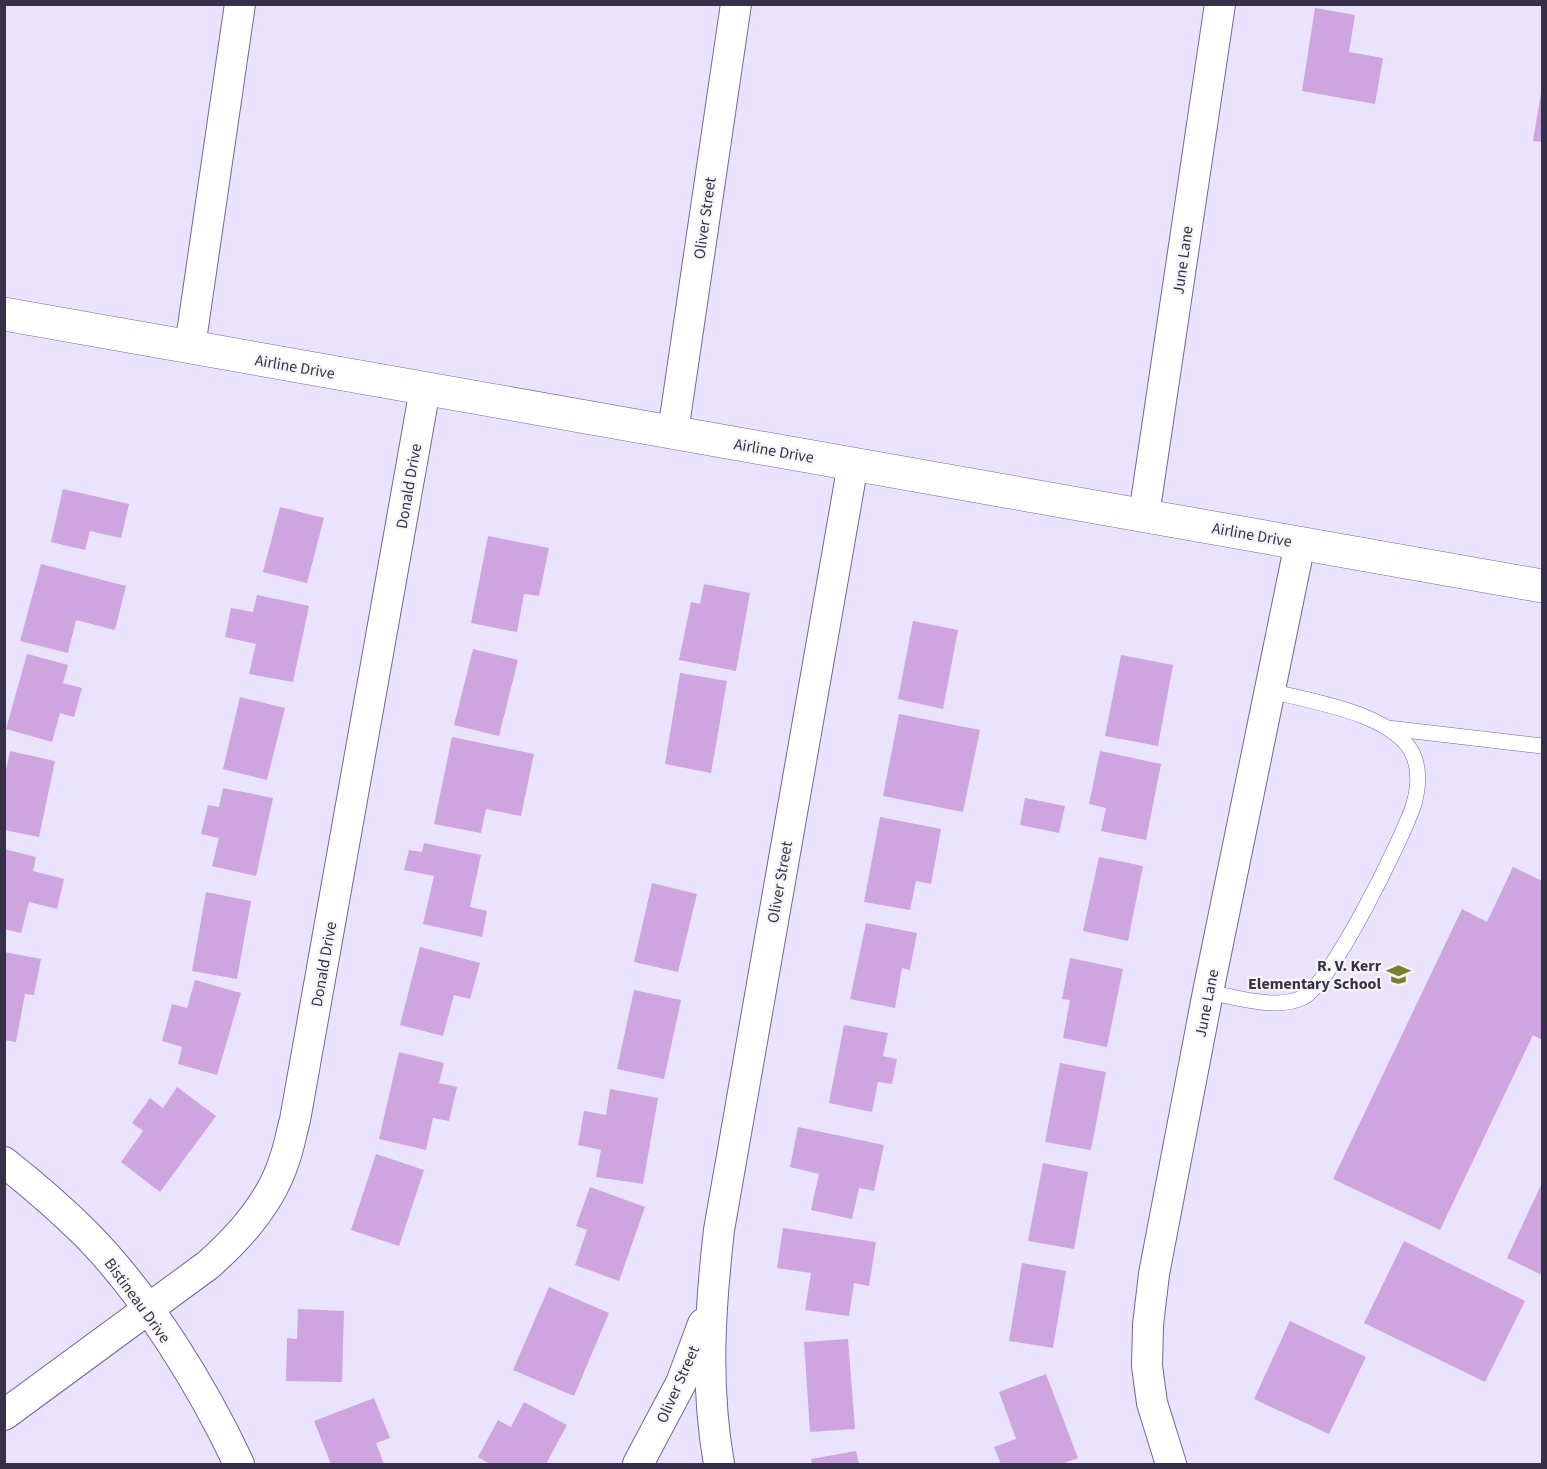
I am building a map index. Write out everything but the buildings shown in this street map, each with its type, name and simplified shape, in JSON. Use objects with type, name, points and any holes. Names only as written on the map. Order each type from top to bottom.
[{"type":"main road","name":"Airline Drive","points":[[4,314],[1542,586]]},
{"type":"street","points":[[190,347],[240,4]]},
{"type":"street","name":"Oliver Street","points":[[673,432],[736,4]]},
{"type":"street","name":"June Lane","points":[[1144,515],[1220,4]]},
{"type":"street","name":"Donald Drive","points":[[4,1415],[229,1247],[250,1223],[269,1194],[284,1162],[295,1120],[425,389]]},
{"type":"street","name":"Oliver Street","points":[[719,1464],[711,1396],[711,1301],[718,1230],[853,464]]},
{"type":"street","name":"June Lane","points":[[1172,1464],[1152,1403],[1147,1366],[1148,1325],[1154,1274],[1208,992],[1300,543]]},
{"type":"street","name":"Bistineau Drive","points":[[4,1162],[58,1207],[88,1236],[148,1309],[221,1427],[238,1464]]},
{"type":"street","name":"Oliver Street","points":[[638,1464],[681,1383],[711,1301]]},
{"type":"lane","points":[[1208,992],[1262,1002],[1284,1003],[1303,998],[1319,984],[1361,916],[1394,852],[1414,805],[1418,779],[1414,756],[1398,735],[1377,721],[1270,691]]},
{"type":"lane","points":[[1386,728],[1542,746]]},
{"type":"place","name":"R. V. Kerr Elementary School","points":[[1399,974]]}]
